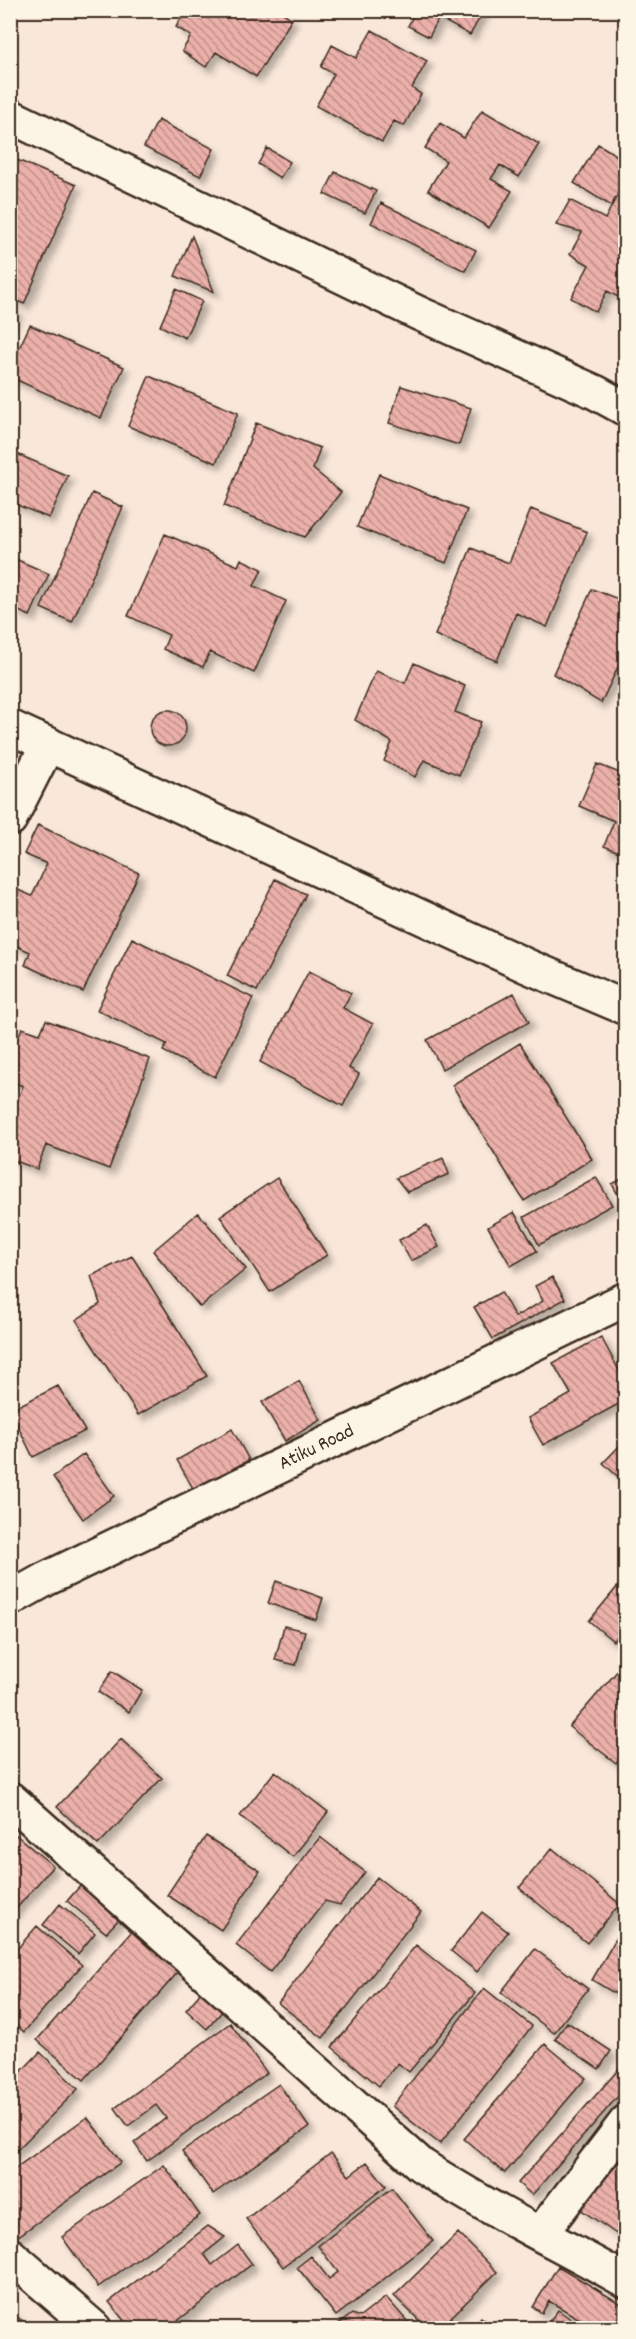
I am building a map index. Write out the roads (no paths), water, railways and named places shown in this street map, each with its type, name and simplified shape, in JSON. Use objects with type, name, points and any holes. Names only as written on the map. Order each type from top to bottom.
[{"type":"street","points":[[10,116],[418,313],[626,409]]},
{"type":"street","points":[[10,727],[527,966],[626,1008]]},
{"type":"street","points":[[10,819],[48,744]]},
{"type":"street","name":"Atiku Road","points":[[10,1599],[46,1579],[626,1299]]},
{"type":"street","points":[[10,1799],[421,2164],[464,2194],[541,2233],[626,2281]]},
{"type":"street","points":[[541,2233],[626,2122]]},
{"type":"street","points":[[10,2255],[94,2328]]}]
